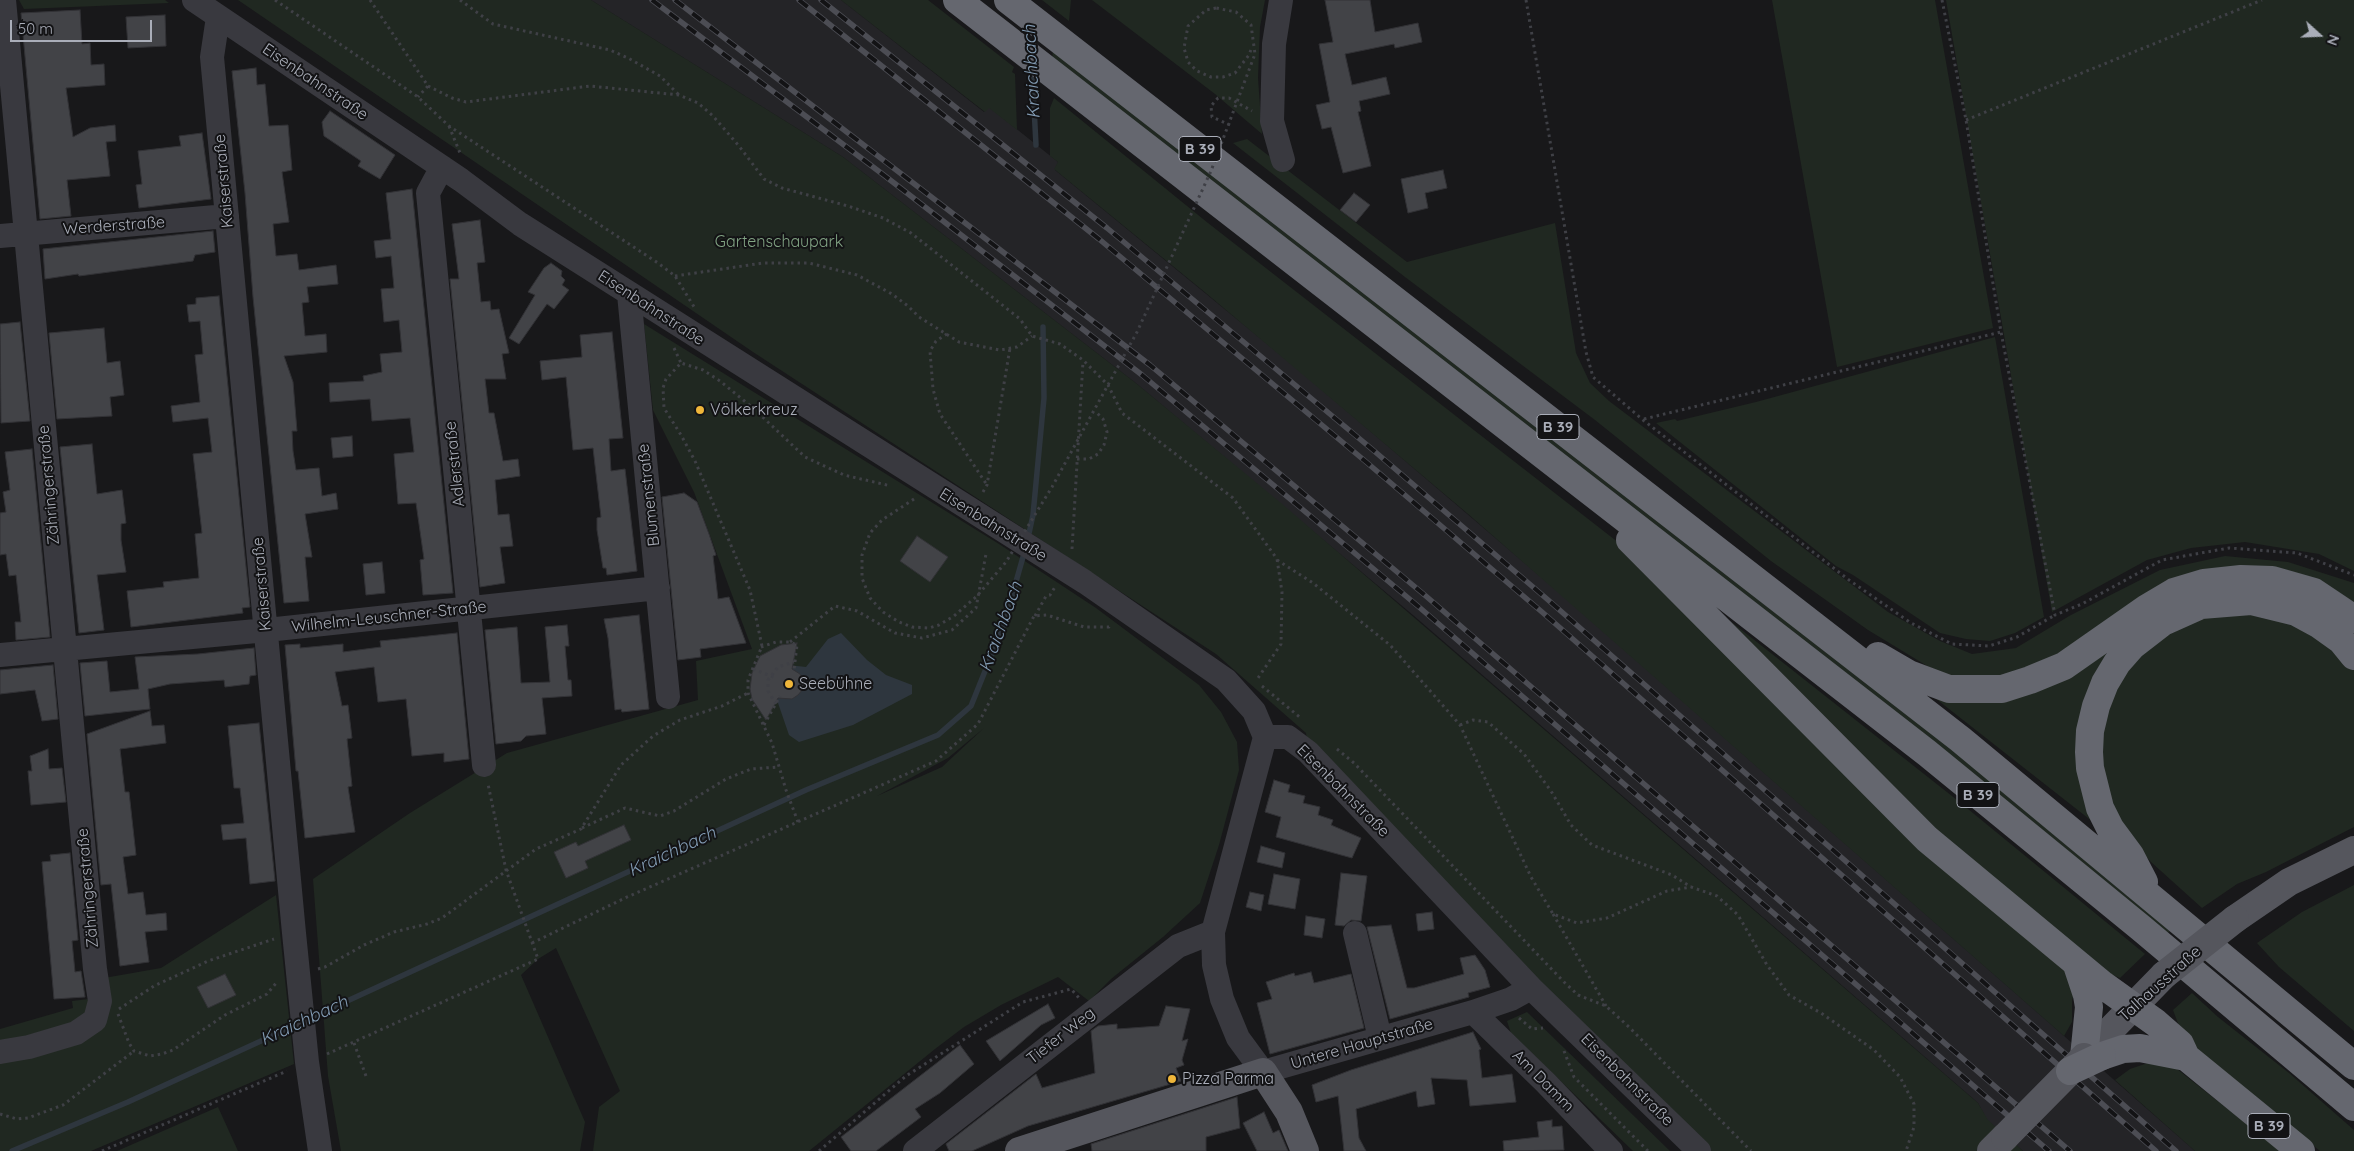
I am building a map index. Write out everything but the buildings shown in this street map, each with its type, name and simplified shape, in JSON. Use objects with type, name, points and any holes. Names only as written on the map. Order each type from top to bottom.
[{"type":"highway","name":"B 39","points":[[957,0],[1594,493],[1950,772],[2141,928],[2354,1107]]},
{"type":"highway","name":"B 39","points":[[1008,0],[1771,590],[1960,739],[2152,896],[2354,1066]]},
{"type":"highway","points":[[1594,493],[1630,540],[1885,799],[1927,839],[2077,964],[2133,1007]]},
{"type":"highway","points":[[1771,590],[1909,674],[1949,689],[2002,688],[2030,680],[2064,666],[2147,608],[2174,592],[2204,583],[2241,579],[2272,580],[2314,592],[2354,619]]},
{"type":"highway","points":[[2152,896],[2130,855],[2110,828],[2100,808],[2090,768],[2090,732],[2096,706],[2105,684],[2117,663],[2146,634],[2180,613],[2201,604],[2251,601],[2296,612],[2320,625],[2341,640],[2354,656]]},
{"type":"highway","points":[[2077,964],[2088,995],[2086,1062]]},
{"type":"highway","name":"B 39","points":[[2133,1007],[2180,1044],[2186,1057],[2301,1151]]},
{"type":"highway","name":"B 39","points":[[2086,1062],[2123,1049],[2140,1048],[2186,1057]]},
{"type":"main road","name":"Talhausstraße","points":[[1998,1144],[2086,1062],[2133,1007],[2164,975],[2235,919],[2289,882],[2354,850]]},
{"type":"main road","name":"Untere Hauptstraße","points":[[1022,1150],[1263,1072]]},
{"type":"main road","points":[[1263,1072],[1289,1112],[1304,1151]]},
{"type":"street","name":"Zähringerstraße","points":[[4,0],[95,969],[108,1006]]},
{"type":"street","name":"Eisenbahnstraße","points":[[194,0],[442,167],[520,224],[1060,567],[1226,680],[1254,711],[1265,737],[1288,737],[1308,752],[1531,988],[1699,1151]]},
{"type":"street","points":[[1280,0],[1274,44],[1272,121],[1283,160]]},
{"type":"street","name":"Kaiserstraße","points":[[218,17],[212,57],[294,933],[307,1062],[320,1151]]},
{"type":"street","name":"Adlerstraße","points":[[442,167],[428,193],[484,765]]},
{"type":"street","name":"Werderstraße","points":[[0,236],[227,216]]},
{"type":"street","name":"Blumenstraße","points":[[629,294],[668,697]]},
{"type":"street","name":"Wilhelm-Leuschner-Straße","points":[[0,655],[267,630],[658,588]]},
{"type":"street","points":[[1263,1072],[1238,1038],[1222,999],[1214,965],[1213,932],[1265,737]]},
{"type":"street","name":"Tiefer Weg","points":[[915,1151],[1092,1011],[1178,946],[1213,932]]},
{"type":"street","points":[[1355,933],[1380,1038]]},
{"type":"street","name":"Untere Hauptstraße","points":[[1263,1072],[1473,1012],[1511,999],[1531,988]]},
{"type":"street","points":[[0,1052],[29,1047],[76,1034],[95,1020],[108,1006]]},
{"type":"street","name":"Am Damm","points":[[1473,1012],[1546,1083],[1611,1151]]},
{"type":"path","points":[[275,0],[418,97],[449,126],[675,276],[698,313]]},
{"type":"path","points":[[370,0],[428,86],[452,98],[466,102],[590,86],[679,95],[698,103],[713,116],[764,179],[782,188],[848,206],[883,218],[911,233],[1020,319],[1032,336],[1060,344],[1083,360],[1108,385],[1122,413],[1233,498],[1277,559],[1313,583],[1390,645],[1460,725],[1531,877],[1606,1006],[1751,1151]]},
{"type":"path","points":[[460,0],[492,24],[610,50],[660,76],[679,95]]},
{"type":"path","points":[[1526,0],[1584,342],[1593,377],[1643,420],[1849,580],[1911,623],[1952,644],[1989,646],[2017,637],[2055,615],[2082,604],[2162,560],[2229,548],[2297,553],[2354,575]]},
{"type":"path","points":[[1942,0],[1966,120],[2001,332],[2055,615]]},
{"type":"path","points":[[1966,120],[2262,0]]},
{"type":"path","points":[[907,495],[914,499],[882,520],[870,533],[862,555],[862,578],[870,598],[882,612],[912,627],[929,628],[939,625],[954,616],[977,596],[1006,562],[1052,487],[1137,332],[1230,125],[1255,54],[1251,25],[1236,12],[1216,8],[1206,10],[1188,26],[1184,48],[1188,62],[1197,71],[1211,77],[1223,77],[1235,73],[1249,55]]},
{"type":"path","points":[[418,97],[428,86]]},
{"type":"path","points":[[1230,125],[1212,117],[1211,106],[1218,98],[1223,96],[1238,104]]},
{"type":"path","points":[[675,276],[763,263],[809,262],[857,275],[892,294],[919,317],[959,342],[1000,350],[1017,347],[1032,336]]},
{"type":"path","points":[[1643,420],[2001,332]]},
{"type":"path","points":[[947,334],[936,341],[930,351],[933,389],[940,414],[987,486],[1010,348]]},
{"type":"path","points":[[532,943],[625,898],[936,761],[978,724],[1034,616],[1046,596],[1050,595],[1060,567],[1077,459],[1083,360]]},
{"type":"path","points":[[798,822],[778,767],[772,743],[748,693],[748,680],[762,646],[750,590],[695,461],[681,434],[664,408],[663,388],[666,379],[681,363],[703,370],[720,381],[753,408],[805,457],[844,475],[892,486],[899,490]]},
{"type":"path","points":[[1077,459],[1089,459],[1098,454],[1104,445],[1107,432],[1103,420],[1095,411]]},
{"type":"path","points":[[790,642],[835,606],[857,610],[895,633],[922,638],[952,630],[976,608],[986,554]]},
{"type":"path","points":[[1256,680],[1281,644],[1282,592],[1277,559]]},
{"type":"path","points":[[1034,616],[1047,615],[1084,627],[1109,626],[1115,620]]},
{"type":"path","points":[[762,646],[776,642],[790,642],[797,645],[794,670]]},
{"type":"path","points":[[776,704],[768,691],[770,676],[778,667],[794,662]]},
{"type":"path","points":[[752,669],[776,678]]},
{"type":"path","points":[[1248,675],[1308,725]]},
{"type":"path","points":[[581,828],[621,765],[653,736],[680,720],[722,706],[748,693]]},
{"type":"path","points":[[764,725],[780,696]]},
{"type":"path","points":[[1460,725],[1473,720],[1488,722],[1524,754],[1551,791],[1571,825],[1592,845],[1672,875],[1691,887],[1717,896],[1738,915],[1767,965],[1789,995],[1821,1013],[1874,1050],[1900,1077],[1914,1104],[1914,1127],[1906,1151]]},
{"type":"path","points":[[1331,744],[1354,763],[1564,982],[1578,995],[1606,1006]]},
{"type":"path","points":[[102,1151],[354,1043],[538,959],[506,870],[484,765]]},
{"type":"path","points":[[294,933],[208,961],[108,1006],[134,1051],[150,1056],[162,1054],[173,1050],[225,1015],[267,994],[280,978],[325,967],[364,944],[442,918],[536,849],[581,828],[625,808],[660,816],[674,810],[726,779],[751,768],[778,767]]},
{"type":"path","points":[[1553,914],[1577,923],[1607,918],[1666,891],[1691,887]]},
{"type":"path","points":[[819,1151],[906,1076],[1023,1002],[1071,990],[1092,1011]]},
{"type":"path","points":[[1544,1028],[1548,1032]]},
{"type":"path","points":[[354,1043],[366,1076]]},
{"type":"path","points":[[1564,1049],[1574,1078],[1648,1151]]},
{"type":"path","points":[[0,1114],[17,1119],[28,1118],[64,1105],[134,1051]]},
{"type":"shaded area","points":[[591,0],[841,0],[984,112],[989,107],[1058,162],[1055,170],[1294,366],[1555,589],[2195,1151],[2023,1151],[1987,1120],[1978,1103],[1969,1095],[1413,615],[1137,384],[843,157]]},
{"type":"shaded area","points":[[841,633],[867,660],[886,675],[912,685],[912,694],[853,725],[799,742],[789,735],[778,703],[771,693],[788,665],[806,667],[828,639]]},
{"type":"green space","points":[[19,0],[165,0],[169,3],[24,9]]},
{"type":"green space","name":"Gartenschaupark","points":[[238,0],[591,0],[843,157],[1137,384],[1281,503],[1978,1103],[1988,1120],[2023,1151],[1709,1151],[1308,752],[1306,733],[1216,654],[753,352]]},
{"type":"green space","points":[[841,0],[928,0],[1014,67],[1012,72],[1015,74],[1017,130],[989,108],[985,112]]},
{"type":"green space","points":[[1042,0],[1071,0],[1069,21]]},
{"type":"green space","points":[[1092,0],[1265,0],[1260,27],[1258,78],[1262,134],[1215,94]]},
{"type":"green space","points":[[1772,0],[1935,0],[1993,328],[1837,367]]},
{"type":"green space","points":[[1946,0],[2354,0],[2354,571],[2319,554],[2245,542],[2191,548],[2147,560],[2052,612]]},
{"type":"green space","points":[[1053,49],[1879,690],[2173,928],[2168,933],[1794,633],[1052,60]]},
{"type":"green space","points":[[1054,98],[1208,223],[1619,543],[2065,971],[2076,990],[2072,1000],[2072,1022],[2064,1036],[1468,514],[1207,294],[1054,169],[1058,162],[1050,156],[1050,108]]},
{"type":"green space","points":[[1247,139],[1407,262],[1555,223],[1576,353],[1590,383],[1609,401],[1888,612],[1940,641],[1972,654],[2016,648],[2071,615],[2160,570],[2225,556],[2288,562],[2354,583],[2354,602],[2303,575],[2076,647],[2022,673],[1979,678],[1942,675],[1868,630],[1771,561],[1595,420],[1405,277],[1233,143]]},
{"type":"green space","points":[[644,324],[999,544],[1096,608],[1199,685],[1221,712],[1237,742],[1239,770],[1219,845],[1200,903],[1163,937],[1111,979],[1089,1001],[1058,977],[1001,1005],[964,1027],[935,1049],[809,1151],[593,1151],[599,1107],[620,1091],[556,948],[538,959],[521,975],[585,1122],[580,1151],[341,1151],[328,1076],[313,879],[410,813],[507,753],[698,700],[696,661],[752,649],[694,492],[653,410]],"holes":[[[984,728],[942,767],[877,796],[948,758]]]},
{"type":"green space","points":[[1995,337],[2044,617],[2015,633],[1990,641],[1966,639],[1940,633],[1853,575],[1836,566],[1656,423],[1675,419],[1677,421],[1756,402]]},
{"type":"green space","points":[[2233,586],[2271,590],[2310,601],[2346,624],[2354,632],[2354,641],[2323,615],[2289,601],[2251,592],[2208,595],[2176,605],[2156,616],[2136,631],[2113,654],[2093,688],[2085,709],[2081,728],[2080,751],[2088,801],[2096,820],[2093,822],[1935,698],[1937,695],[1968,700],[1990,699],[2030,690],[2075,669],[2150,612],[2165,603],[2209,589]]},
{"type":"green space","points":[[2240,608],[2307,626],[2350,663],[2354,670],[2354,827],[2266,872],[2237,884],[2202,908],[2151,862],[2122,830],[2100,766],[2102,714],[2127,666],[2171,625]]},
{"type":"green space","points":[[1729,620],[1957,800],[2145,954],[2120,978],[2108,973],[1919,818]]},
{"type":"green space","points":[[2354,885],[2354,1031],[2279,967],[2257,943],[2302,912]]},
{"type":"green space","points":[[276,895],[294,1064],[91,1151],[0,1151],[0,1029],[73,1008],[72,1001],[89,999],[87,981],[161,968]]},
{"type":"green space","points":[[2192,993],[2218,1017],[2289,1073],[2354,1130],[2354,1151],[2320,1151],[2195,1048],[2182,1034],[2173,1010]]},
{"type":"green space","points":[[1527,1012],[1670,1151],[1633,1151],[1511,1033],[1507,1021]]},
{"type":"green space","points":[[2154,1061],[2177,1069],[2281,1151],[2195,1151],[2115,1080],[2130,1069]]},
{"type":"green space","points":[[218,1107],[238,1151],[117,1151]]},
{"type":"waterway","name":"Kraichbach","points":[[1032,69],[1036,145]]},
{"type":"waterway","name":"Kraichbach","points":[[1028,538],[1033,515],[1044,398],[1043,327]]},
{"type":"waterway","name":"Kraichbach","points":[[308,1019],[806,790],[938,735],[971,706],[1004,624],[1025,550]]},
{"type":"waterway","name":"Kraichbach","points":[[12,1151],[128,1102],[298,1024]]},
{"type":"railway","points":[[652,0],[885,176],[1142,375],[1419,607],[2049,1151]]},
{"type":"railway","points":[[675,0],[1150,365],[1427,597],[2070,1151]]},
{"type":"railway","points":[[799,0],[1099,239],[1365,461],[1542,612],[2156,1151]]},
{"type":"railway","points":[[821,0],[1107,228],[1373,450],[1547,599],[2176,1151]]},
{"type":"place","name":"Völkerkreuz","points":[[700,410]]},
{"type":"place","name":"Seebühne","points":[[789,684]]},
{"type":"place","name":"Pizza Parma","points":[[1172,1079]]}]
